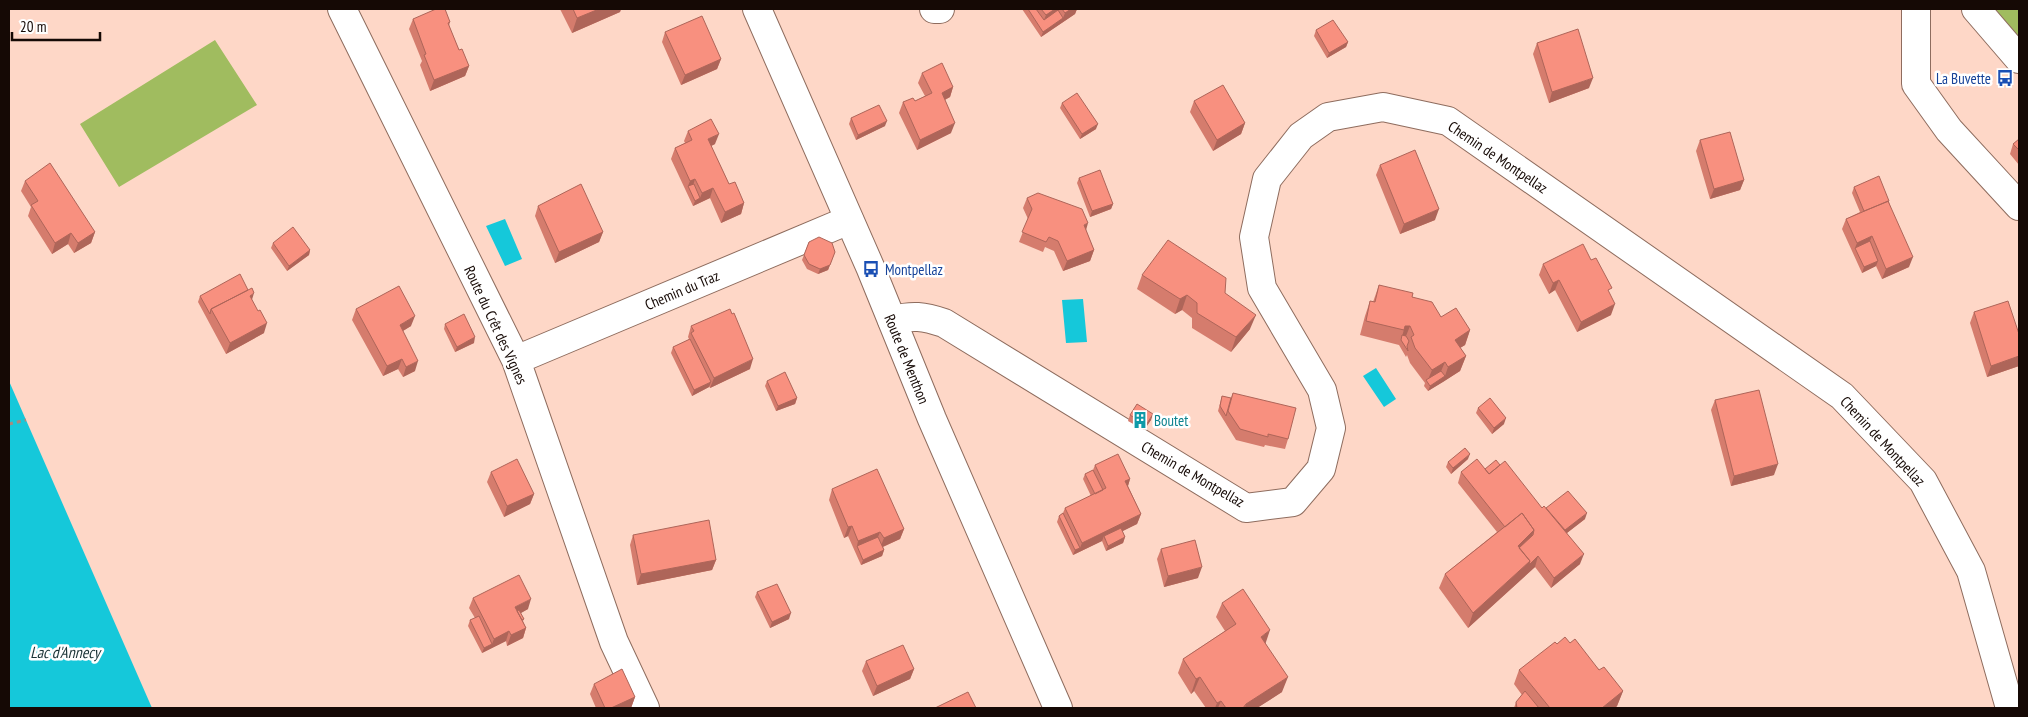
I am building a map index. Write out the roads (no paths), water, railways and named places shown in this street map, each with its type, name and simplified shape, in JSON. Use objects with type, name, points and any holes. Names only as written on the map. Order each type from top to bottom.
[{"type":"street","name":"Route du Crêt des Vignes","points":[[342,9],[516,360],[614,642],[645,708]]},
{"type":"street","name":"Route de Menthon","points":[[757,9],[1058,708]]},
{"type":"street","points":[[934,9],[940,9]]},
{"type":"street","points":[[1916,9],[1916,84],[1949,130],[2019,206]]},
{"type":"street","points":[[1976,9],[2019,59]]},
{"type":"street","name":"Chemin de Montpellaz","points":[[892,320],[910,316],[928,317],[944,323],[1246,508],[1293,502],[1321,469],[1331,428],[1322,390],[1262,288],[1254,237],[1267,179],[1301,136],[1328,117],[1383,107],[1448,121],[1842,396],[1924,481],[1970,571],[2007,654],[2010,708]]},
{"type":"street","name":"Chemin du Traz","points":[[516,360],[849,220]]},
{"type":"water","points":[[505,219],[522,259],[505,266],[486,226]]},
{"type":"water","points":[[1083,299],[1087,342],[1066,343],[1062,300]]},
{"type":"water","points":[[1376,368],[1396,399],[1384,407],[1363,376]]},
{"type":"water","name":"Lac d'Annecy","points":[[9,381],[26,420],[152,708],[9,708]]},
{"type":"place","name":"La Buvette","points":[[2005,78]]},
{"type":"place","name":"Montpellaz","points":[[871,269]]},
{"type":"place","name":"Boutet","points":[[1140,420]]}]
